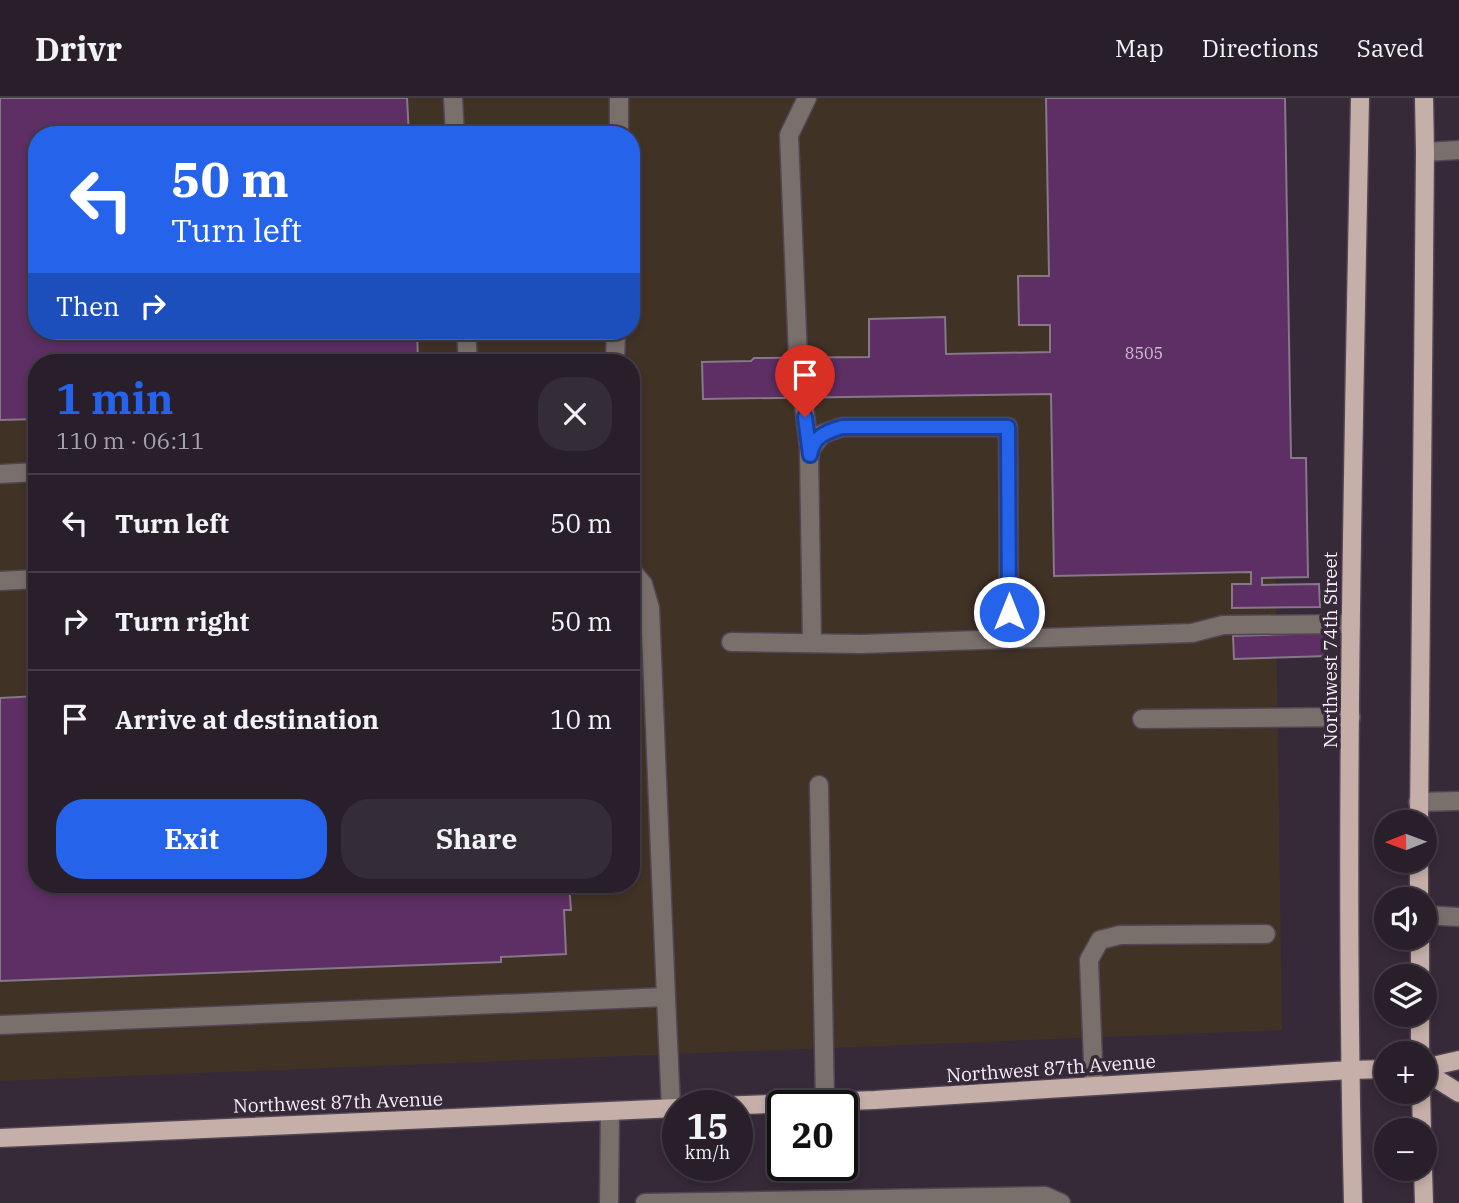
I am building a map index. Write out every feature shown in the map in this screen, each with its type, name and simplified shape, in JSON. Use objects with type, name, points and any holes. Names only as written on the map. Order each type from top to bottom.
[{"type":"main road","name":"Northwest 74th Street","points":[[1353,1203],[1350,1070],[1351,624],[1360,98]]},
{"type":"main road","points":[[1418,810],[1424,98]]},
{"type":"main road","points":[[1437,1066],[1459,1060]]},
{"type":"main road","name":"Northwest 87th Avenue","points":[[858,1100],[1374,1069]]},
{"type":"main road","points":[[1437,1079],[1459,1093]]},
{"type":"main road","name":"Northwest 87th Avenue","points":[[0,1138],[662,1109]]},
{"type":"main road","points":[[1423,1181],[1424,1203]]},
{"type":"lane","points":[[453,98],[455,126]]},
{"type":"lane","points":[[619,98],[619,126]]},
{"type":"lane","points":[[798,357],[789,135],[807,98]]},
{"type":"lane","points":[[1425,152],[1459,150]]},
{"type":"lane","points":[[803,398],[810,455]]},
{"type":"lane","points":[[812,643],[809,451],[822,434],[842,427],[1008,427],[1009,639]]},
{"type":"lane","points":[[0,474],[28,472]]},
{"type":"lane","points":[[0,582],[28,580]]},
{"type":"lane","points":[[640,580],[648,597],[650,616],[666,997],[673,1090]]},
{"type":"lane","points":[[731,642],[861,644],[1192,633],[1223,625],[1351,624]]},
{"type":"lane","points":[[1142,719],[1351,717]]},
{"type":"lane","points":[[819,785],[825,1090]]},
{"type":"lane","points":[[1418,802],[1459,802]]},
{"type":"lane","points":[[1437,916],[1459,917]]},
{"type":"lane","points":[[1094,1086],[1089,960],[1100,940],[1119,935],[1266,934]]},
{"type":"lane","points":[[0,1025],[666,997]]},
{"type":"lane","points":[[610,1111],[610,1203]]},
{"type":"lane","points":[[645,1203],[1045,1196],[1061,1203]]},
{"type":"shaded area","points":[[0,98],[1269,98],[1282,1030],[0,1081]]},
{"type":"building","points":[[0,98],[407,98],[409,126],[28,126],[28,340],[417,340],[418,354],[28,354],[28,419],[0,420]]},
{"type":"building","points":[[1046,98],[1285,98],[1291,458],[1306,458],[1308,577],[1262,578],[1262,585],[1319,584],[1320,607],[1232,608],[1232,584],[1251,584],[1251,572],[1054,576],[1051,394],[703,399],[702,362],[751,361],[754,358],[869,357],[869,319],[945,317],[946,354],[1050,352],[1050,325],[1019,325],[1018,276],[1049,276]]},
{"type":"building","points":[[1327,633],[1328,656],[1234,659],[1233,636]]},
{"type":"building","points":[[28,696],[28,893],[570,893],[571,910],[564,910],[566,954],[501,957],[501,962],[0,981],[0,698]]},
{"type":"tunnel","points":[[798,357],[803,398]]},
{"type":"route","points":[[805,417],[810,455],[809,451],[822,434],[842,427],[1008,427],[1009,612]]}]
